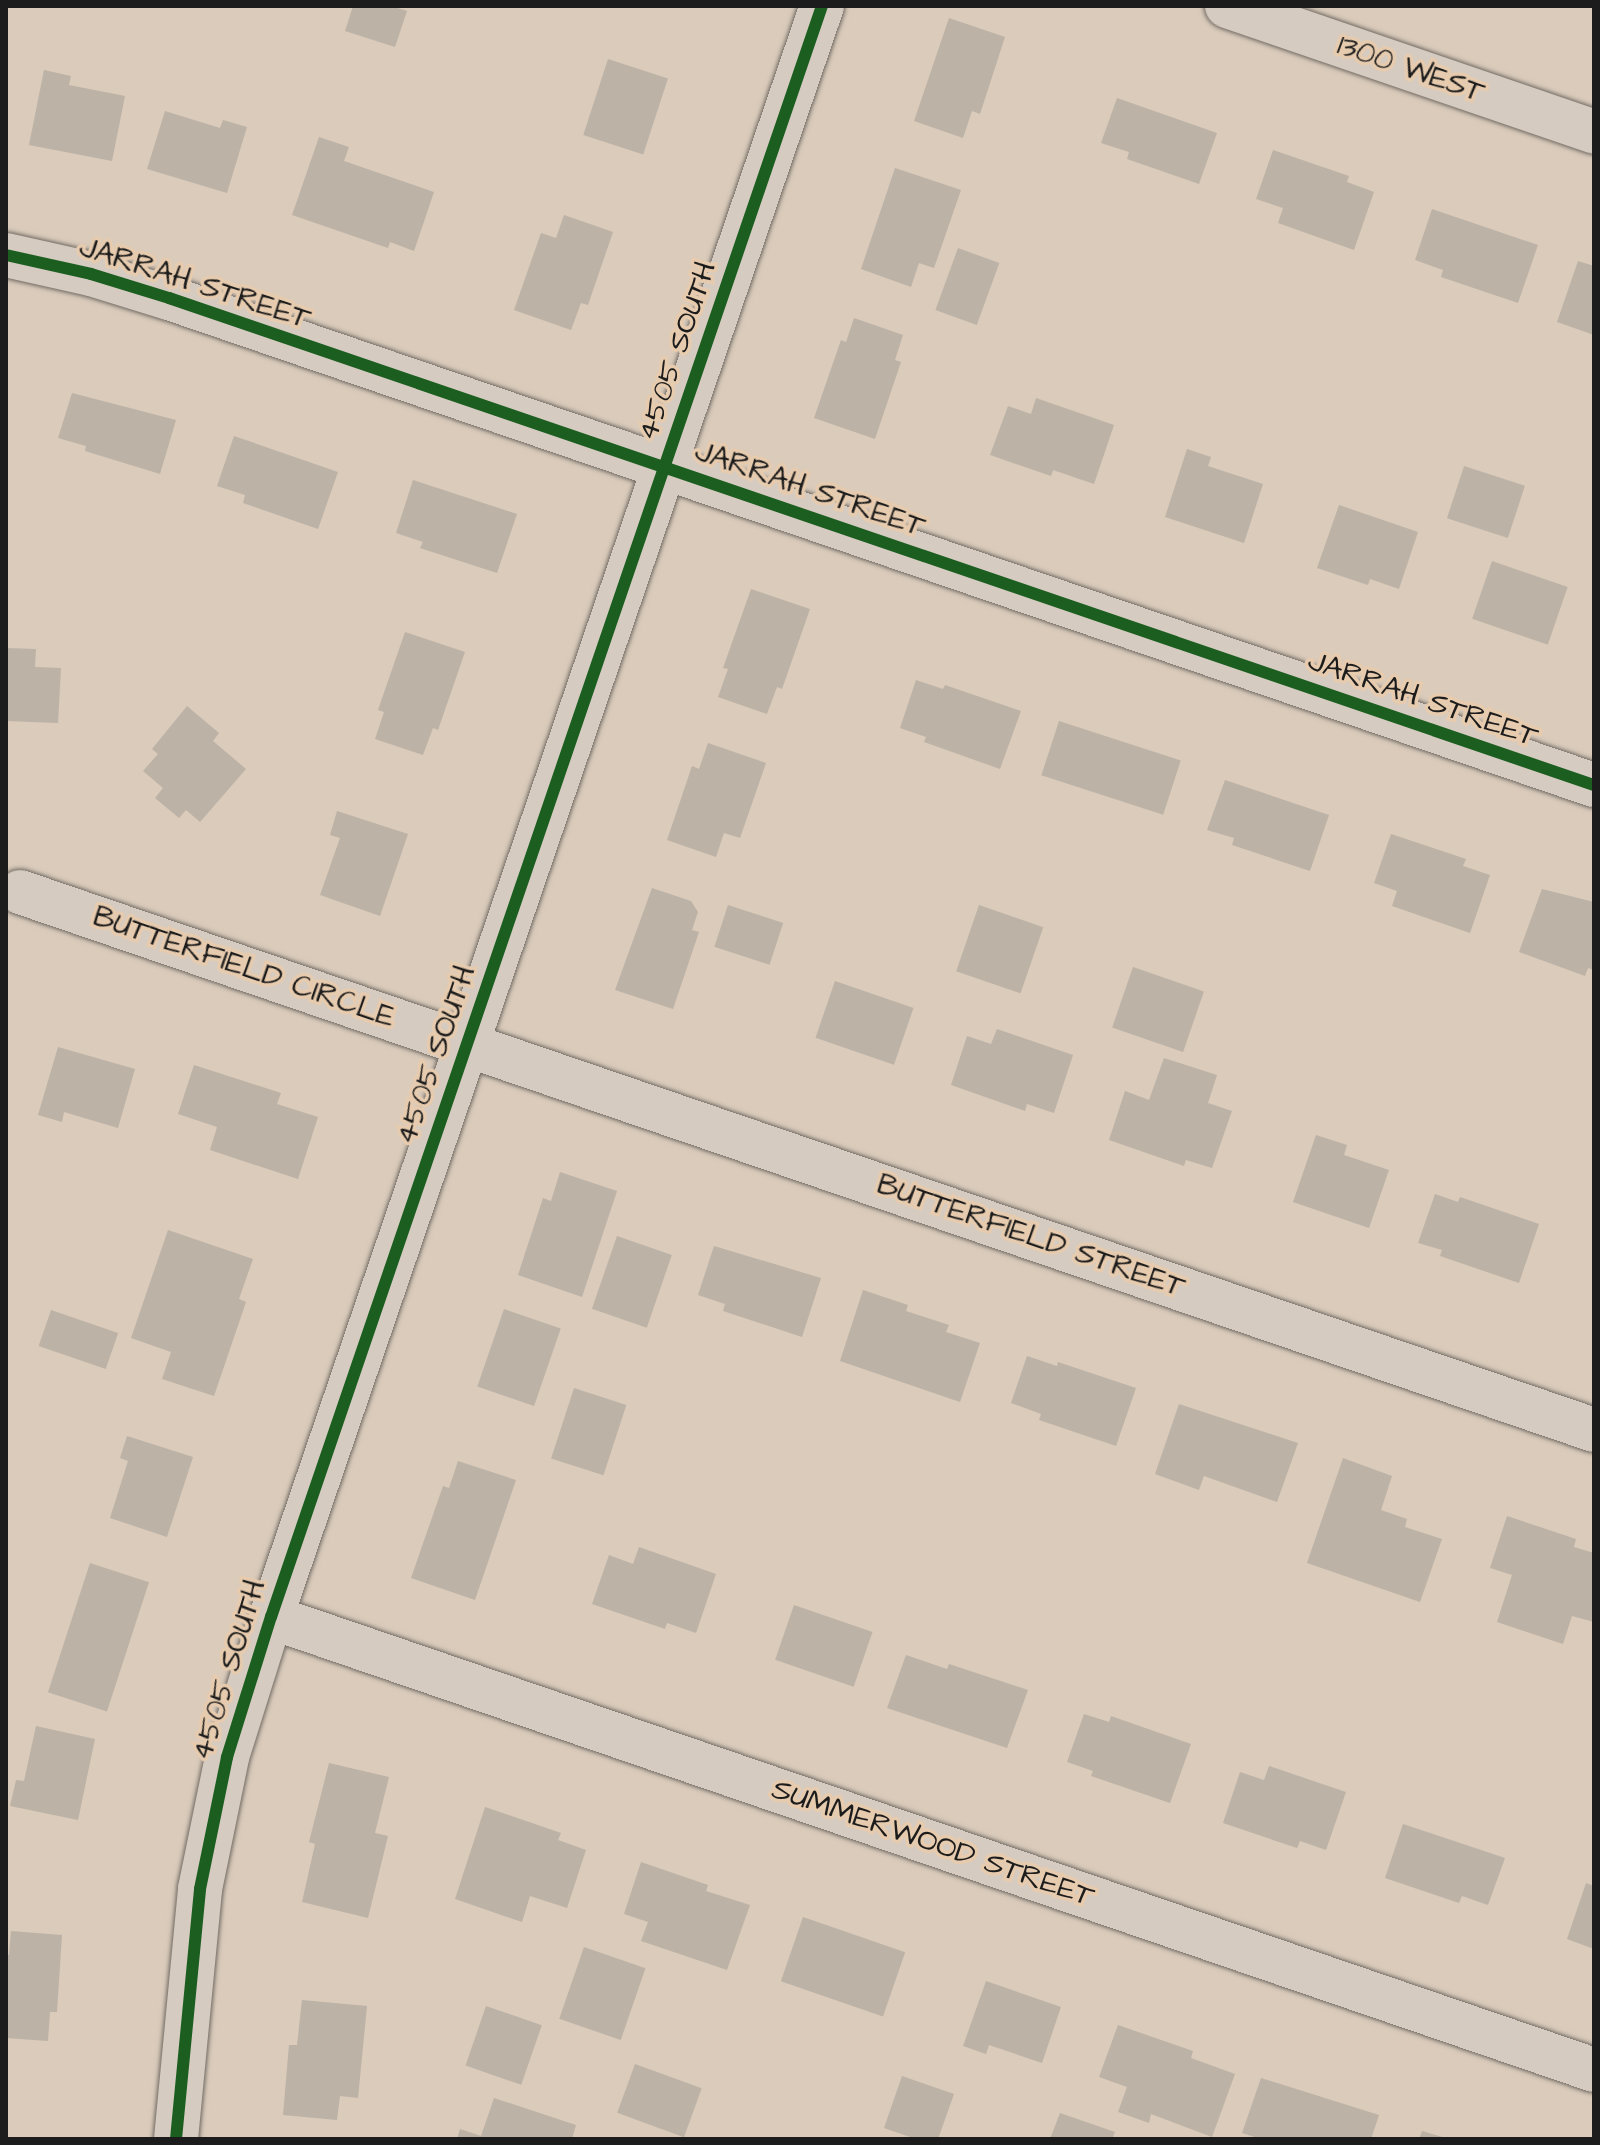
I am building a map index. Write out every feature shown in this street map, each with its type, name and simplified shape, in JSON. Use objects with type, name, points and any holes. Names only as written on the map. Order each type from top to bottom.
[{"type":"street","name":"4505 SOUTH","points":[[176,2139],[200,1889],[227,1757],[271,1617],[822,6]]},
{"type":"street","name":"1300 WEST","points":[[1227,6],[1594,132]]},
{"type":"street","name":"JARRAH STREET","points":[[6,255],[91,274],[169,298],[1594,785]]},
{"type":"street","name":"BUTTERFIELD CIRCLE","points":[[20,892],[467,1043]]},
{"type":"street","name":"BUTTERFIELD STREET","points":[[467,1043],[1594,1430]]},
{"type":"street","name":"SUMMERWOOD STREET","points":[[271,1617],[1594,2070]]},
{"type":"building","points":[[353,6],[391,6],[407,11],[395,47],[345,31]]},
{"type":"building","points":[[949,18],[1005,37],[980,114],[972,111],[963,138],[914,121]]},
{"type":"building","points":[[608,59],[668,78],[643,155],[583,135]]},
{"type":"building","points":[[44,70],[71,76],[69,85],[125,96],[112,161],[29,145]]},
{"type":"building","points":[[1117,98],[1217,133],[1199,184],[1127,159],[1129,152],[1101,143]]},
{"type":"building","points":[[165,111],[220,128],[223,120],[247,127],[227,193],[147,169]]},
{"type":"building","points":[[319,137],[349,147],[344,161],[434,192],[414,251],[390,242],[388,248],[292,215]]},
{"type":"building","points":[[1273,150],[1349,176],[1347,182],[1374,192],[1354,250],[1278,223],[1283,208],[1256,199]]},
{"type":"building","points":[[895,168],[961,190],[934,268],[919,263],[911,287],[861,269]]},
{"type":"building","points":[[1432,209],[1538,245],[1518,303],[1441,277],[1443,270],[1415,260]]},
{"type":"building","points":[[564,215],[613,232],[588,305],[581,303],[571,330],[514,310],[541,233],[556,238]]},
{"type":"building","points":[[958,248],[999,263],[977,325],[935,310]]},
{"type":"building","points":[[1578,261],[1594,266],[1594,335],[1557,322]]},
{"type":"building","points":[[854,318],[903,335],[895,360],[901,362],[875,439],[814,418],[841,340],[846,342]]},
{"type":"building","points":[[72,393],[176,420],[160,474],[85,451],[86,446],[58,438]]},
{"type":"building","points":[[1036,398],[1114,425],[1094,484],[1053,470],[1051,476],[990,455],[1008,406],[1031,414]]},
{"type":"building","points":[[234,436],[338,472],[318,529],[243,503],[245,495],[217,486]]},
{"type":"building","points":[[1187,449],[1211,457],[1208,466],[1263,484],[1244,543],[1165,517]]},
{"type":"building","points":[[1464,466],[1525,486],[1508,538],[1447,518]]},
{"type":"building","points":[[413,480],[517,514],[497,573],[420,548],[423,542],[396,533]]},
{"type":"building","points":[[1339,505],[1418,532],[1399,589],[1370,579],[1368,585],[1317,568]]},
{"type":"building","points":[[1492,561],[1568,587],[1548,645],[1472,619]]},
{"type":"building","points":[[751,589],[810,609],[782,689],[777,687],[767,714],[718,697],[728,669],[723,668]]},
{"type":"building","points":[[405,632],[465,652],[438,730],[433,728],[423,755],[375,739],[384,712],[378,710]]},
{"type":"building","points":[[6,648],[36,649],[35,667],[61,668],[58,723],[6,721]]},
{"type":"building","points":[[916,680],[943,689],[945,685],[1021,711],[1000,769],[924,742],[926,737],[900,728]]},
{"type":"building","points":[[187,706],[219,733],[213,741],[246,769],[200,822],[186,810],[179,818],[155,798],[163,788],[143,771],[158,754],[152,749]]},
{"type":"building","points":[[1059,721],[1181,761],[1163,815],[1041,775]]},
{"type":"building","points":[[708,743],[766,763],[740,838],[724,833],[716,857],[667,840],[692,766],[699,769]]},
{"type":"building","points":[[1225,780],[1329,815],[1310,871],[1232,845],[1234,838],[1207,830]]},
{"type":"building","points":[[337,811],[408,834],[380,916],[320,895],[340,838],[330,835]]},
{"type":"building","points":[[1391,834],[1466,859],[1463,866],[1490,875],[1470,933],[1392,906],[1397,891],[1374,883]]},
{"type":"building","points":[[652,888],[691,901],[698,912],[692,930],[699,932],[673,1009],[615,990]]},
{"type":"building","points":[[1542,889],[1594,902],[1594,970],[1588,968],[1585,976],[1519,952]]},
{"type":"building","points":[[728,905],[783,923],[770,965],[714,947]]},
{"type":"building","points":[[979,905],[1043,927],[1021,993],[956,971]]},
{"type":"building","points":[[1133,967],[1204,991],[1183,1052],[1112,1028]]},
{"type":"building","points":[[835,981],[913,1008],[894,1065],[815,1038]]},
{"type":"building","points":[[997,1029],[1073,1055],[1054,1113],[1027,1104],[1025,1111],[951,1085],[967,1036],[991,1044]]},
{"type":"building","points":[[58,1047],[135,1069],[118,1128],[64,1112],[62,1122],[38,1115]]},
{"type":"building","points":[[1164,1058],[1217,1075],[1208,1103],[1232,1111],[1212,1168],[1186,1160],[1184,1166],[1109,1140],[1125,1091],[1149,1100]]},
{"type":"building","points":[[194,1065],[281,1093],[277,1104],[318,1117],[298,1179],[210,1150],[217,1127],[178,1114]]},
{"type":"building","points":[[1316,1135],[1347,1145],[1344,1155],[1389,1170],[1369,1228],[1293,1202]]},
{"type":"building","points":[[560,1172],[617,1191],[582,1297],[518,1275],[543,1198],[551,1201]]},
{"type":"building","points":[[1435,1194],[1458,1202],[1460,1197],[1539,1224],[1519,1283],[1440,1256],[1442,1250],[1418,1243]]},
{"type":"building","points":[[168,1230],[253,1259],[239,1299],[246,1302],[214,1396],[162,1379],[171,1352],[131,1338]]},
{"type":"building","points":[[617,1236],[672,1255],[647,1328],[592,1309]]},
{"type":"building","points":[[714,1246],[821,1278],[802,1337],[723,1311],[725,1304],[698,1295]]},
{"type":"building","points":[[863,1290],[908,1305],[906,1311],[949,1325],[946,1332],[980,1343],[960,1402],[840,1361]]},
{"type":"building","points":[[504,1309],[561,1329],[534,1406],[477,1387]]},
{"type":"building","points":[[51,1310],[118,1333],[106,1369],[39,1346]]},
{"type":"building","points":[[1027,1356],[1057,1366],[1058,1362],[1136,1388],[1116,1446],[1039,1420],[1041,1414],[1011,1403]]},
{"type":"building","points":[[574,1388],[626,1405],[603,1475],[551,1458]]},
{"type":"building","points":[[1179,1404],[1298,1443],[1277,1502],[1204,1476],[1199,1490],[1155,1474]]},
{"type":"building","points":[[127,1436],[193,1457],[167,1537],[110,1518],[128,1461],[120,1458]]},
{"type":"building","points":[[1343,1458],[1392,1476],[1381,1510],[1407,1519],[1405,1527],[1442,1539],[1420,1602],[1307,1563]]},
{"type":"building","points":[[458,1461],[516,1480],[475,1600],[411,1578],[443,1486],[449,1488]]},
{"type":"building","points":[[1507,1516],[1576,1539],[1574,1547],[1594,1553],[1594,1622],[1572,1616],[1563,1644],[1497,1622],[1512,1575],[1490,1568]]},
{"type":"building","points":[[639,1547],[716,1574],[696,1633],[667,1623],[665,1629],[592,1604],[609,1555],[633,1564]]},
{"type":"building","points":[[90,1563],[149,1582],[107,1712],[48,1692]]},
{"type":"building","points":[[794,1605],[872,1632],[854,1687],[775,1660]]},
{"type":"building","points":[[906,1655],[947,1669],[949,1664],[1028,1690],[1007,1748],[887,1708]]},
{"type":"building","points":[[1084,1714],[1109,1722],[1111,1716],[1191,1744],[1170,1803],[1091,1776],[1093,1771],[1067,1762]]},
{"type":"building","points":[[36,1726],[95,1739],[78,1820],[10,1806],[16,1780],[24,1781]]},
{"type":"building","points":[[329,1763],[389,1777],[375,1833],[388,1836],[368,1918],[302,1902],[315,1844],[309,1842]]},
{"type":"building","points":[[1269,1766],[1346,1792],[1326,1850],[1300,1841],[1297,1848],[1223,1823],[1240,1772],[1264,1780]]},
{"type":"building","points":[[485,1807],[561,1833],[558,1840],[586,1850],[567,1908],[530,1896],[522,1922],[455,1899]]},
{"type":"building","points":[[1403,1824],[1505,1858],[1488,1905],[1462,1896],[1459,1903],[1385,1878]]},
{"type":"building","points":[[641,1862],[708,1885],[706,1891],[750,1905],[727,1970],[641,1941],[648,1922],[624,1914]]},
{"type":"building","points":[[1586,1883],[1594,1886],[1594,1949],[1567,1939]]},
{"type":"building","points":[[803,1917],[905,1952],[883,2016],[781,1981]]},
{"type":"building","points":[[11,1931],[62,1935],[57,2012],[50,2012],[48,2041],[6,2038],[6,1955],[9,1955]]},
{"type":"building","points":[[584,1947],[645,1968],[621,2040],[559,2019]]},
{"type":"building","points":[[986,1981],[1061,2007],[1042,2063],[989,2045],[986,2054],[963,2046]]},
{"type":"building","points":[[302,2000],[367,2006],[358,2098],[340,2096],[337,2120],[283,2115],[289,2045],[297,2045]]},
{"type":"building","points":[[486,2006],[542,2025],[521,2085],[465,2066]]},
{"type":"building","points":[[1118,2025],[1193,2051],[1191,2058],[1235,2074],[1212,2137],[1151,2114],[1149,2123],[1118,2112],[1127,2087],[1099,2077]]},
{"type":"building","points":[[635,2064],[702,2088],[684,2137],[617,2113]]},
{"type":"building","points":[[902,2076],[954,2094],[938,2139],[916,2139],[884,2128]]},
{"type":"building","points":[[1261,2078],[1379,2115],[1371,2139],[1261,2139],[1242,2133]]},
{"type":"building","points":[[494,2098],[576,2125],[572,2139],[457,2139],[460,2129],[481,2136]]},
{"type":"building","points":[[1060,2113],[1115,2132],[1112,2139],[1050,2139]]},
{"type":"building","points":[[1422,2131],[1446,2138],[1419,2139]]},
{"type":"cycle path","points":[[176,2139],[200,1889],[227,1757],[271,1617],[822,6]]},
{"type":"cycle path","points":[[6,255],[91,274],[169,298],[1594,785]]}]
